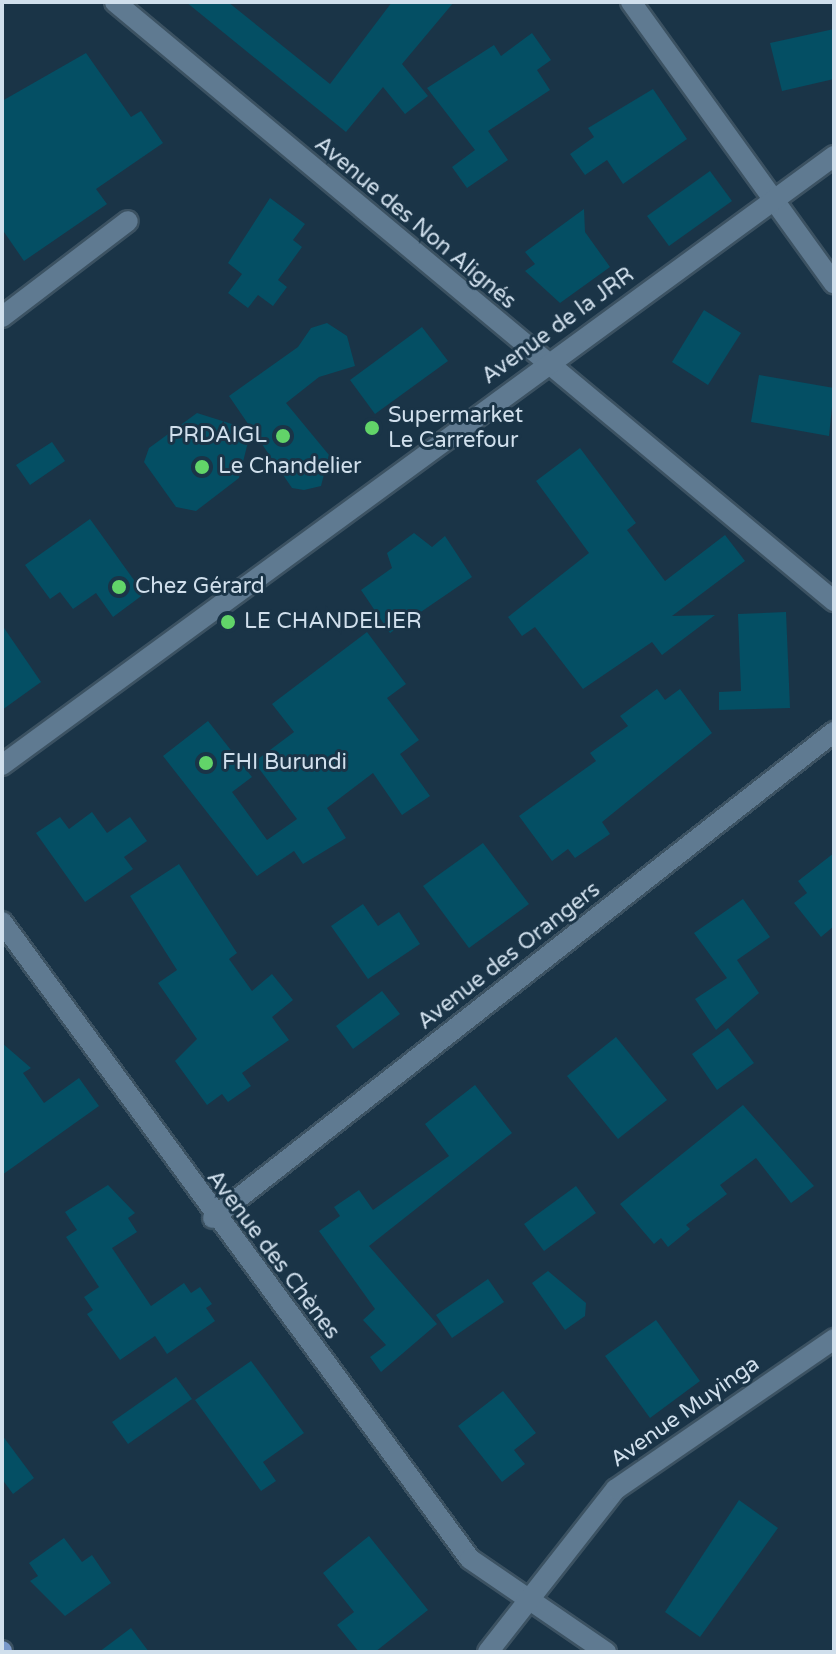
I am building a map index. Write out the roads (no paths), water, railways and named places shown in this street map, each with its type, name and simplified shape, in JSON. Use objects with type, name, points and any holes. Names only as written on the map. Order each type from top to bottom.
[{"type":"street","name":"Avenue des Non Alignés","points":[[115,2],[834,601]]},
{"type":"street","points":[[631,2],[776,198],[834,283]]},
{"type":"street","name":"Avenue de la JRR","points":[[2,765],[834,156]]},
{"type":"street","points":[[2,317],[128,221]]},
{"type":"street","name":"Avenue des Orangers","points":[[213,1218],[834,732]]},
{"type":"street","name":"Avenue des Chènes","points":[[2,922],[213,1218],[470,1559],[606,1652]]},
{"type":"street","name":"Avenue Muyinga","points":[[488,1652],[526,1597],[616,1489],[834,1339]]},
{"type":"place","name":"Supermarket Le Carrefour","points":[[372,428]]},
{"type":"place","name":"PRDAIGL","points":[[283,436]]},
{"type":"place","name":"Le Chandelier","points":[[202,467]]},
{"type":"place","name":"Chez Gérard","points":[[119,587]]},
{"type":"place","name":"LE CHANDELIER","points":[[228,622]]},
{"type":"place","name":"FHI Burundi","points":[[206,763]]}]
